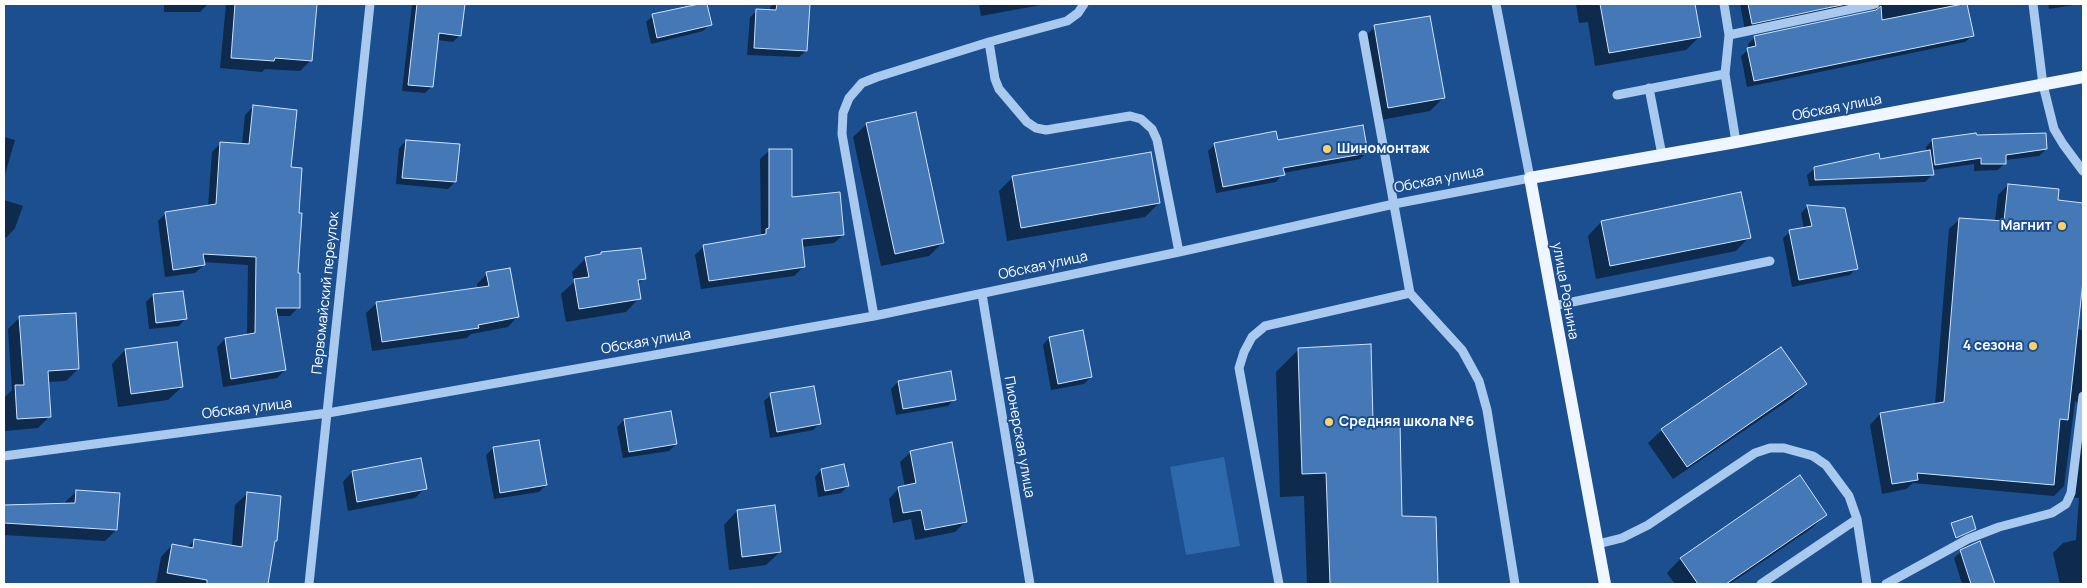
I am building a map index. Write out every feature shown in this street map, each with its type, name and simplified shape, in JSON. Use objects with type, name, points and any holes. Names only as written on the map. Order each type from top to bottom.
[{"type":"main road","name":"Обская улица","points":[[1530,178],[1736,142],[2083,77]]},
{"type":"main road","name":"улица Рознина","points":[[1530,178],[1552,306],[1605,584]]},
{"type":"street","name":"Первомайский переулок","points":[[309,584],[370,4]]},
{"type":"street","points":[[874,316],[842,134],[843,113],[849,98],[862,83],[988,42],[1067,21],[1078,13],[1084,4]]},
{"type":"street","name":"улица Рознина","points":[[1496,4],[1530,178]]},
{"type":"street","points":[[1724,4],[1729,34],[1725,74],[1736,142]]},
{"type":"street","points":[[1729,34],[1874,4]]},
{"type":"street","points":[[2033,4],[2042,85],[2054,129],[2062,144],[2083,171]]},
{"type":"street","points":[[1363,36],[1410,293],[1462,350],[1479,381],[1487,410],[1515,584]]},
{"type":"street","points":[[988,42],[999,89],[1027,122],[1036,128],[1046,130],[1130,116],[1141,119],[1152,129],[1157,140],[1179,252]]},
{"type":"street","points":[[1617,95],[1725,74]]},
{"type":"street","points":[[1649,88],[1662,155]]},
{"type":"street","name":"Обская улица","points":[[4,456],[328,413],[874,316],[1179,252],[1394,204],[1530,178]]},
{"type":"street","points":[[1552,306],[1770,261]]},
{"type":"street","points":[[1279,584],[1239,368],[1244,352],[1252,337],[1265,326],[1410,293]]},
{"type":"street","name":"Пионерская улица","points":[[982,294],[1030,584]]},
{"type":"street","points":[[1886,584],[1968,539],[1999,527],[2052,514],[2066,504],[2071,493],[2083,396]]},
{"type":"street","points":[[1598,544],[1622,538],[1638,531],[1755,453],[1770,448],[1799,451],[1826,464],[1849,496],[1857,519],[1867,584]]},
{"type":"street","points":[[1761,584],[1857,519]]},
{"type":"shaded area","points":[[1224,457],[1240,546],[1186,555],[1170,467]]},
{"type":"building","points":[[235,4],[317,4],[312,61],[275,58],[274,61],[231,58]]},
{"type":"building","points":[[417,4],[465,4],[461,36],[439,33],[433,87],[408,85]]},
{"type":"building","points":[[707,4],[712,25],[657,38],[652,14]]},
{"type":"building","points":[[777,4],[810,4],[807,51],[754,48],[756,9],[776,10]]},
{"type":"building","points":[[1600,4],[1695,4],[1701,37],[1609,53]]},
{"type":"building","points":[[1748,4],[1846,4],[1752,24]]},
{"type":"building","points":[[1967,4],[1974,36],[1754,81],[1747,48],[1756,46],[1754,36],[1876,10],[1881,6],[1882,20]]},
{"type":"building","points":[[1430,16],[1445,98],[1388,108],[1374,25]]},
{"type":"building","points":[[253,105],[297,110],[291,167],[302,168],[299,213],[302,213],[298,273],[300,273],[300,308],[276,308],[286,370],[231,379],[225,338],[255,333],[256,257],[203,254],[205,265],[173,270],[165,212],[216,204],[220,142],[249,144]]},
{"type":"building","points":[[916,112],[944,243],[895,254],[866,123]]},
{"type":"building","points":[[1363,125],[1368,153],[1283,168],[1285,175],[1223,187],[1214,143],[1276,131],[1278,140]]},
{"type":"building","points":[[1976,133],[1977,135],[2046,133],[2047,149],[2006,155],[2006,164],[1981,164],[1981,158],[1935,165],[1932,139]]},
{"type":"building","points":[[406,140],[460,144],[456,182],[402,178]]},
{"type":"building","points":[[769,149],[792,149],[792,197],[840,192],[844,235],[802,239],[805,267],[709,281],[703,245],[766,234],[766,229],[769,228]]},
{"type":"building","points":[[1930,150],[1934,175],[1815,180],[1814,167],[1879,153],[1880,159]]},
{"type":"building","points":[[1151,152],[1160,203],[1021,228],[1012,176]]},
{"type":"building","points":[[2008,184],[2059,189],[2058,200],[2083,203],[2083,281],[2068,420],[2060,419],[2054,485],[1917,473],[1918,480],[1892,484],[1880,413],[1944,402],[1959,218],[2004,221]]},
{"type":"building","points":[[1741,192],[1751,238],[1610,266],[1601,221]]},
{"type":"building","points":[[1807,205],[1845,208],[1858,269],[1799,280],[1789,230],[1812,226]]},
{"type":"building","points":[[641,248],[646,279],[638,280],[641,299],[579,309],[574,279],[589,277],[585,257],[601,254],[601,252]]},
{"type":"building","points":[[510,268],[519,317],[478,325],[479,328],[382,342],[376,302],[489,286],[486,272]]},
{"type":"building","points":[[183,291],[187,319],[156,323],[153,294]]},
{"type":"building","points":[[76,313],[79,369],[48,371],[51,417],[17,419],[15,385],[24,385],[19,316]]},
{"type":"building","points":[[1083,330],[1092,377],[1058,384],[1049,337]]},
{"type":"building","points":[[177,342],[183,387],[131,394],[125,349]]},
{"type":"building","points":[[1371,344],[1373,422],[1400,422],[1402,516],[1436,517],[1438,584],[1330,584],[1326,473],[1302,474],[1298,348]]},
{"type":"building","points":[[1781,347],[1807,384],[1687,467],[1661,429]]},
{"type":"building","points":[[951,371],[956,400],[903,409],[898,381]]},
{"type":"building","points":[[814,386],[821,424],[777,432],[770,393]]},
{"type":"building","points":[[671,411],[677,444],[629,452],[624,419]]},
{"type":"building","points":[[539,440],[547,485],[500,493],[493,447]]},
{"type":"building","points":[[952,442],[967,522],[925,530],[921,510],[903,513],[898,487],[916,483],[910,451]]},
{"type":"building","points":[[421,458],[427,489],[357,502],[352,471]]},
{"type":"building","points":[[844,464],[849,486],[825,491],[821,469]]},
{"type":"building","points":[[1800,475],[1827,515],[1726,584],[1698,584],[1680,558]]},
{"type":"building","points":[[76,490],[120,493],[117,530],[4,523],[4,505],[75,503]]},
{"type":"building","points":[[247,492],[281,496],[277,541],[275,541],[268,584],[207,584],[207,580],[167,573],[172,544],[193,548],[194,539],[242,547]]},
{"type":"building","points":[[775,505],[781,552],[742,557],[737,510]]},
{"type":"building","points":[[1972,516],[1976,529],[1956,538],[1951,523]]},
{"type":"building","points":[[1980,541],[1995,584],[1971,584],[1960,550]]},
{"type":"place","name":"Шиномонтаж","points":[[1327,149]]},
{"type":"place","name":"Магнит","points":[[2062,226]]},
{"type":"place","name":"4 сезона","points":[[2033,346]]},
{"type":"place","name":"Средняя школа №6","points":[[1329,422]]}]
